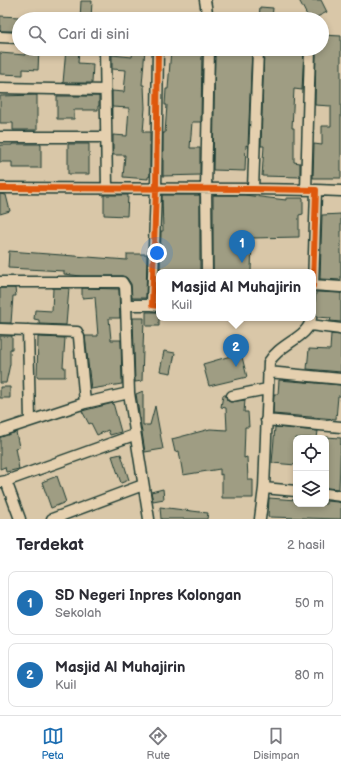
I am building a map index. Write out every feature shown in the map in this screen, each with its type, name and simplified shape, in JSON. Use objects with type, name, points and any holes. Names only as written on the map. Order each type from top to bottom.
[{"type":"street","points":[[205,0],[207,12]]},
{"type":"street","points":[[0,38],[12,38]]},
{"type":"street","points":[[104,56],[107,188]]},
{"type":"street","points":[[126,305],[155,306],[158,56]]},
{"type":"street","points":[[207,269],[206,189],[209,56]]},
{"type":"street","points":[[253,189],[258,56]]},
{"type":"street","points":[[310,56],[313,269]]},
{"type":"street","points":[[0,88],[105,90]]},
{"type":"street","points":[[0,137],[105,137]]},
{"type":"street","points":[[0,188],[253,189],[341,191]]},
{"type":"street","points":[[0,282],[122,282],[125,287],[129,393],[134,435],[149,519]]},
{"type":"street","points":[[316,285],[341,287]]},
{"type":"street","points":[[260,519],[264,488],[269,362],[274,354],[301,335],[311,322],[341,329]]},
{"type":"street","points":[[0,329],[77,332],[79,337],[85,402]]},
{"type":"street","points":[[28,330],[30,420]]},
{"type":"street","points":[[268,372],[341,378]]},
{"type":"street","points":[[232,396],[267,389]]},
{"type":"street","points":[[0,431],[85,402],[129,393]]},
{"type":"street","points":[[266,420],[341,427]]},
{"type":"street","points":[[20,519],[3,482],[134,435]]},
{"type":"street","points":[[52,519],[143,485]]},
{"type":"street","points":[[264,488],[293,491]]},
{"type":"street","points":[[329,494],[341,496]]},
{"type":"building","points":[[299,0],[321,0],[327,12],[305,12]]},
{"type":"building","points":[[81,1],[92,1],[91,12],[80,12]]},
{"type":"building","points":[[260,7],[273,8],[273,12],[260,12]]},
{"type":"building","points":[[0,16],[12,17],[12,31],[0,31]]},
{"type":"building","points":[[329,35],[341,36],[341,178],[313,178],[314,144],[322,145],[322,126],[331,126],[331,106],[315,105],[316,56],[329,56]]},
{"type":"building","points":[[0,53],[12,54],[12,56],[39,56],[38,70],[23,69],[23,75],[0,74]]},
{"type":"building","points":[[65,56],[78,56],[78,63],[93,64],[92,83],[63,83]]},
{"type":"building","points":[[112,56],[144,56],[142,85],[144,85],[145,108],[143,132],[150,132],[150,176],[148,179],[123,177],[125,155],[113,155],[113,135],[127,136],[129,108],[112,107],[112,91],[124,92],[126,70],[112,69]]},
{"type":"building","points":[[170,56],[202,56],[201,122],[192,122],[190,148],[200,148],[200,175],[163,176],[163,133],[165,133],[167,105],[165,105],[166,89],[168,89]]},
{"type":"building","points":[[215,56],[252,56],[248,146],[246,145],[245,171],[213,170]]},
{"type":"building","points":[[264,56],[304,56],[302,90],[294,89],[292,128],[294,128],[294,162],[300,163],[300,177],[262,176],[264,146],[261,146]]},
{"type":"building","points":[[37,95],[37,130],[13,130],[13,123],[0,123],[0,96]]},
{"type":"building","points":[[57,96],[99,96],[98,110],[74,110],[74,119],[57,119]]},
{"type":"building","points":[[41,144],[41,168],[12,168],[12,162],[0,162],[0,145]]},
{"type":"building","points":[[68,144],[89,144],[89,174],[68,174]]},
{"type":"building","points":[[0,194],[6,195],[10,211],[0,214]]},
{"type":"building","points":[[104,195],[128,195],[127,216],[104,215]]},
{"type":"building","points":[[162,195],[200,195],[200,269],[160,269],[161,231],[163,231]]},
{"type":"building","points":[[213,195],[244,195],[286,200],[286,198],[303,198],[303,214],[299,215],[299,237],[252,238],[251,269],[213,269]]},
{"type":"building","points":[[341,214],[341,280],[320,279],[322,215]]},
{"type":"building","points":[[9,251],[127,260],[127,254],[147,254],[146,298],[132,298],[131,284],[127,278],[122,276],[81,276],[64,274],[64,271],[8,268]]},
{"type":"building","points":[[0,288],[15,288],[16,296],[13,296],[11,323],[0,323]]},
{"type":"building","points":[[53,288],[69,288],[66,325],[39,324],[39,320],[34,319],[35,310],[52,311]]},
{"type":"building","points":[[82,288],[119,289],[120,318],[109,318],[111,340],[121,340],[122,384],[91,389],[85,336],[98,336],[95,297],[82,298]]},
{"type":"building","points":[[316,292],[341,293],[341,322],[330,321],[331,318],[317,317]]},
{"type":"building","points":[[146,312],[156,312],[156,321],[159,321],[159,326],[146,326]]},
{"type":"building","points":[[133,318],[144,318],[142,381],[135,382]]},
{"type":"building","points":[[331,334],[341,335],[341,372],[307,369],[309,349],[330,350]]},
{"type":"building","points":[[0,336],[12,336],[12,349],[10,349],[10,364],[6,383],[0,383]]},
{"type":"building","points":[[38,337],[65,338],[63,367],[65,367],[65,377],[37,377]]},
{"type":"building","points":[[164,351],[175,353],[171,373],[160,371]]},
{"type":"building","points":[[241,353],[247,377],[209,386],[203,364]]},
{"type":"building","points":[[279,380],[341,385],[341,396],[338,396],[336,419],[273,414],[274,394],[278,394]]},
{"type":"building","points":[[0,387],[10,387],[10,398],[0,398]]},
{"type":"building","points":[[143,391],[143,425],[150,425],[155,406],[163,449],[145,452],[136,394]]},
{"type":"building","points":[[223,395],[226,395],[227,400],[230,402],[245,400],[244,412],[248,412],[249,427],[245,427],[244,458],[247,457],[248,480],[253,480],[253,498],[222,498],[222,474],[220,475],[220,469],[183,475],[179,451],[175,452],[172,439],[210,429],[227,430],[226,408],[221,407]]},
{"type":"building","points":[[113,403],[121,432],[110,435],[108,430],[97,435],[91,423],[89,424],[82,411]]},
{"type":"building","points":[[275,427],[318,431],[317,435],[293,435],[293,465],[272,463]]},
{"type":"building","points":[[16,432],[19,447],[15,448],[19,469],[6,472],[5,467],[0,469],[0,437]]},
{"type":"building","points":[[329,437],[341,438],[339,489],[329,488]]},
{"type":"building","points":[[121,454],[129,480],[121,483],[112,456]]},
{"type":"building","points":[[57,476],[66,502],[51,508],[42,482]]},
{"type":"building","points":[[163,489],[164,499],[153,501],[151,492]]},
{"type":"building","points":[[269,498],[293,500],[293,507],[329,507],[329,501],[341,503],[341,519],[268,517]]},
{"type":"building","points":[[160,507],[208,513],[207,519],[161,519]]},
{"type":"cycle path","points":[[156,306],[152,305],[156,189],[158,56]]},
{"type":"cycle path","points":[[0,188],[316,190],[314,269]]},
{"type":"place","name":"SD Negeri Inpres Kolongan","points":[[242,263]]},
{"type":"place","name":"Masjid Al Muhajirin","points":[[236,367]]}]
